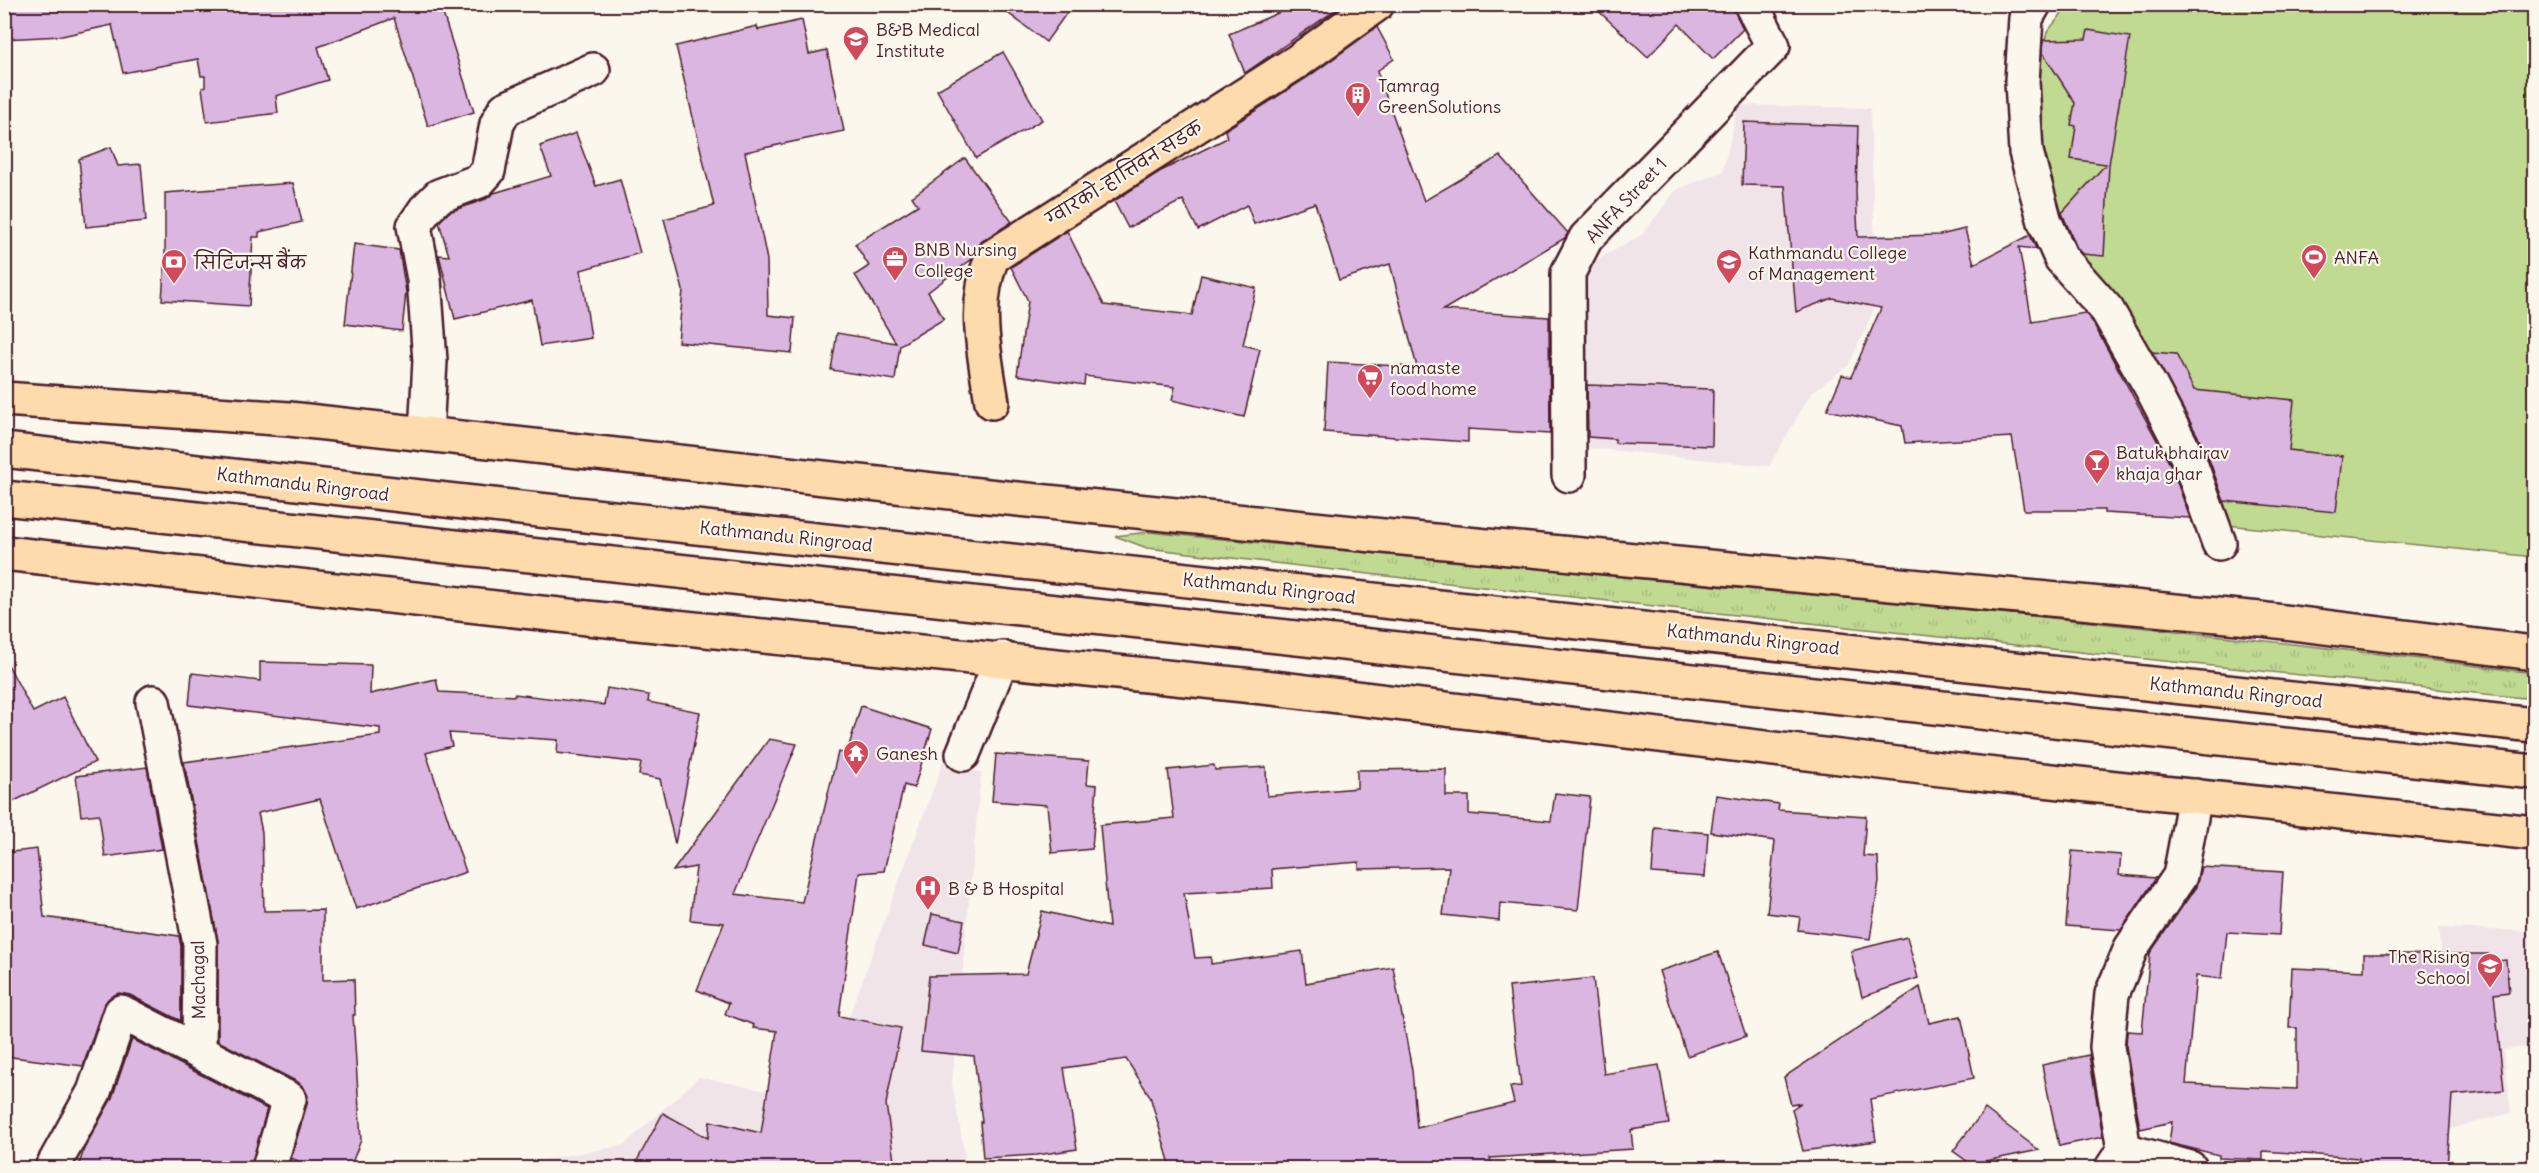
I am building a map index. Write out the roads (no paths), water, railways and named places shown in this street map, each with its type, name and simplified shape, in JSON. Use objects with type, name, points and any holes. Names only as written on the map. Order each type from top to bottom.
[{"type":"main road","name":"ग्वारको-हात्तिवन सडक","points":[[992,402],[981,327],[983,279],[992,256],[1298,61],[1377,4]]},
{"type":"main road","points":[[4,399],[289,419],[978,495],[1402,538],[2260,619],[2535,653]]},
{"type":"main road","name":"Kathmandu Ringroad","points":[[4,450],[2535,725]]},
{"type":"main road","points":[[4,498],[2535,772]]},
{"type":"main road","points":[[4,553],[568,616],[1002,658],[1118,673],[1285,689],[1910,765],[2535,833]]},
{"type":"street","name":"ANFA Street 1","points":[[1569,475],[1568,273],[1586,238],[1773,46],[1751,4]]},
{"type":"street","points":[[2034,4],[2026,18],[2022,81],[2026,152],[2045,222],[2061,258],[2107,310],[2151,387],[2188,460],[2218,543]]},
{"type":"street","points":[[426,434],[430,361],[424,279],[414,226],[424,210],[439,196],[479,181],[488,171],[497,124],[505,109],[592,70]]},
{"type":"street","points":[[963,754],[1002,658]]},
{"type":"street","name":"Machagal","points":[[153,702],[200,944],[199,1052]]},
{"type":"street","points":[[2190,1168],[2118,1159],[2106,1047],[2112,994],[2131,948],[2180,876],[2195,796]]},
{"type":"street","points":[[52,1168],[94,1092],[121,1012],[289,1099],[269,1168]]},
{"type":"place","name":"B&B Medical Institute","points":[[856,62]]},
{"type":"place","name":"Tamrag GreenSolutions","points":[[1358,118]]},
{"type":"place","name":"ANFA","points":[[2314,280]]},
{"type":"place","name":"BNB Nursing College","points":[[895,282]]},
{"type":"place","name":"सिटिजन्स बैंक","points":[[174,285]]},
{"type":"place","name":"Kathmandu College of Management","points":[[1729,285]]},
{"type":"place","name":"namaste food home","points":[[1370,400]]},
{"type":"place","name":"Batuk bhairav khaja ghar","points":[[2097,485]]},
{"type":"place","name":"Ganesh","points":[[856,776]]},
{"type":"place","name":"B & B Hospital","points":[[928,911]]},
{"type":"place","name":"The Rising School","points":[[2490,989]]}]
